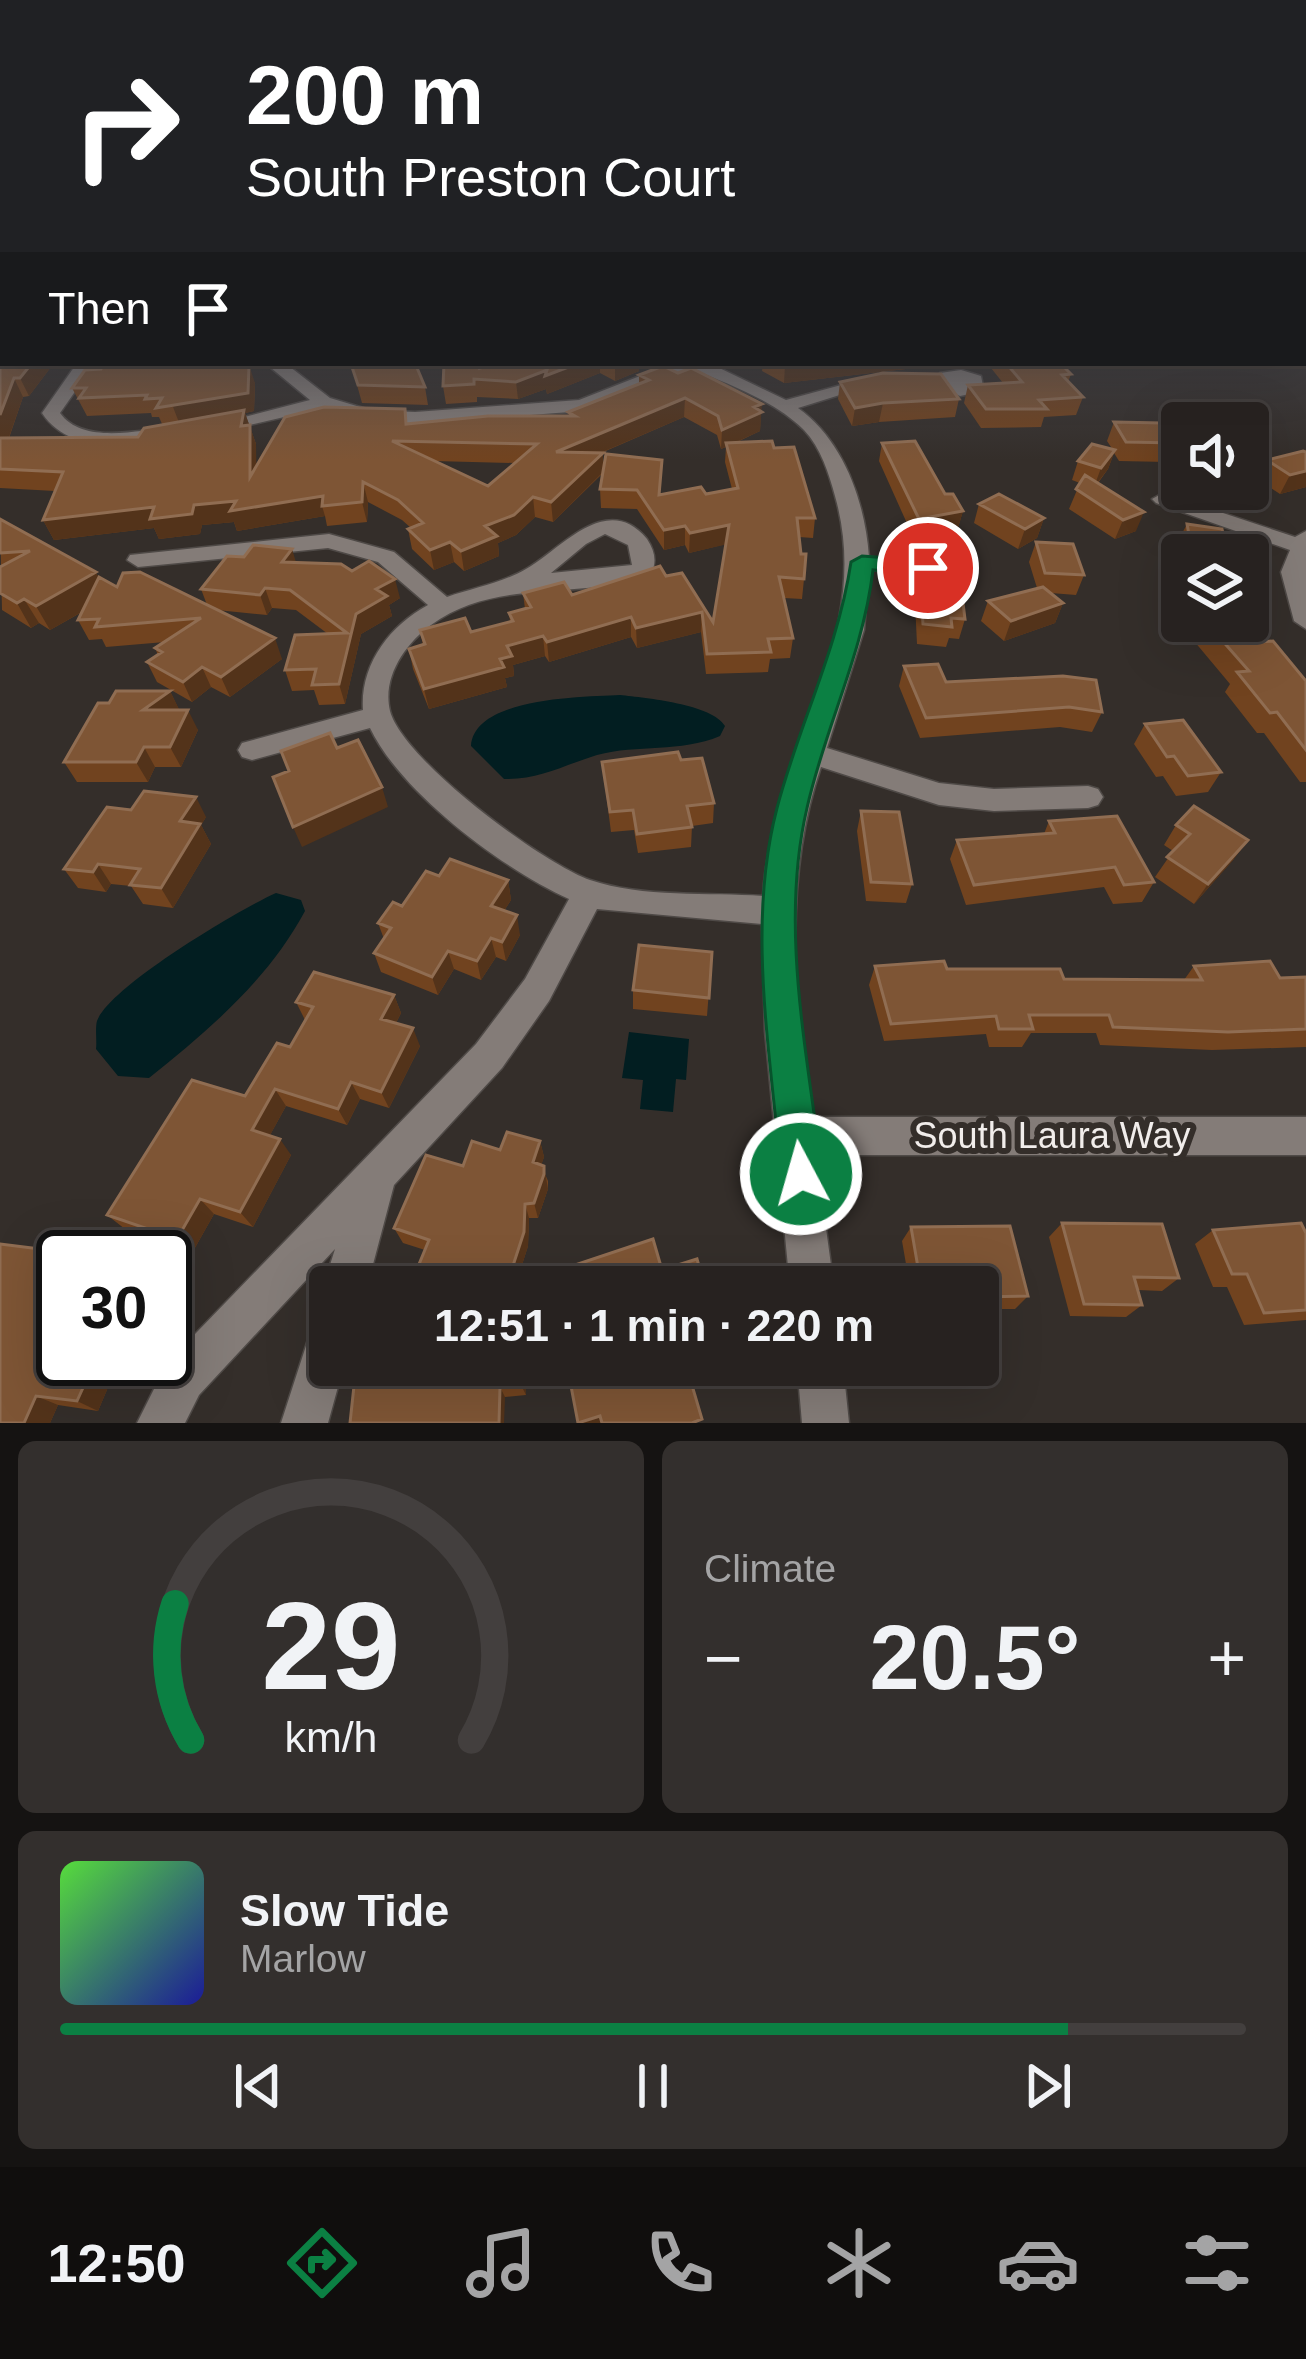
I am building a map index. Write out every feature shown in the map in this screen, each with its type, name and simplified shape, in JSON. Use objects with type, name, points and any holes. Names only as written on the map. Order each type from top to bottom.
[{"type":"street","points":[[84,366],[54,406],[50,432],[124,436],[227,429],[324,402]]},
{"type":"street","points":[[278,366],[324,402],[387,418],[582,405],[684,366]]},
{"type":"street","points":[[698,366],[784,406],[826,447],[857,522],[862,562],[854,624],[808,752],[785,840],[778,911],[810,1266]]},
{"type":"street","points":[[919,376],[943,380]]},
{"type":"street","points":[[784,406],[852,382],[898,377]]},
{"type":"street","points":[[1199,510],[1303,542],[1293,585],[1306,621]]},
{"type":"street","points":[[138,560],[329,541],[386,557],[443,606]]},
{"type":"street","points":[[862,562],[961,571]]},
{"type":"street","points":[[510,584],[443,606],[412,627],[391,650],[379,677],[377,716],[426,779],[519,856],[589,893],[778,911]]},
{"type":"street","points":[[252,750],[377,716]]},
{"type":"street","points":[[808,752],[939,794],[994,800],[1088,797]]},
{"type":"street","points":[[160,1423],[183,1379],[489,1056],[537,990],[589,893]]},
{"type":"street","name":"South Laura Way","points":[[797,1136],[1306,1136]]},
{"type":"street","points":[[351,1266],[375,1181]]},
{"type":"street","points":[[304,1423],[315,1386]]},
{"type":"street","points":[[822,1386],[826,1423]]},
{"type":"water","points":[[620,695],[693,707],[725,726],[720,736],[705,741],[597,755],[517,779],[504,779],[471,746],[477,730],[510,709],[557,699]]},
{"type":"water","points":[[276,893],[301,900],[305,911],[255,982],[149,1078],[118,1076],[96,1049],[97,1021],[107,1006],[178,950]]},
{"type":"water","points":[[629,1032],[689,1039],[686,1080],[676,1079],[673,1112],[640,1109],[643,1080],[622,1078]]},
{"type":"building","points":[[0,366],[30,366],[20,378],[14,378],[0,415]]},
{"type":"building","points":[[249,366],[248,393],[156,408],[162,398],[145,399],[147,395],[79,398],[86,388],[72,388],[85,370]]},
{"type":"building","points":[[416,366],[425,387],[358,385],[352,367]]},
{"type":"building","points":[[444,366],[571,366],[516,382],[474,379],[474,384],[443,386]]},
{"type":"building","points":[[663,366],[678,373],[691,368],[762,404],[754,407],[762,412],[722,430],[718,416],[685,398],[556,452],[603,453],[551,502],[533,497],[514,515],[485,526],[497,536],[461,551],[450,542],[430,550],[408,529],[423,523],[398,500],[363,482],[362,502],[322,506],[323,496],[230,511],[236,501],[194,505],[192,514],[150,519],[154,507],[43,520],[63,472],[0,469],[0,438],[138,437],[144,428],[244,410],[241,426],[250,425],[250,477],[285,417],[324,407],[405,409],[406,424],[488,416],[575,416],[568,412],[649,380],[639,375]],"holes":[[[392,441],[537,444],[488,486]]]},
{"type":"building","points":[[1009,366],[1063,366],[1071,374],[1062,375],[1083,397],[1039,400],[1047,409],[986,409],[968,385],[1022,382]]},
{"type":"building","points":[[883,373],[941,374],[959,399],[855,408],[840,382]]},
{"type":"building","points":[[1114,422],[1161,423],[1161,443],[1126,442]]},
{"type":"building","points":[[772,441],[774,448],[794,447],[815,518],[797,518],[801,554],[806,554],[804,579],[779,577],[793,638],[768,639],[771,652],[707,654],[702,612],[636,628],[631,617],[547,642],[543,636],[507,646],[512,656],[500,659],[504,667],[424,689],[409,649],[425,644],[420,630],[465,618],[471,632],[513,621],[509,613],[531,607],[523,593],[564,582],[572,595],[660,566],[666,576],[682,573],[713,622],[729,525],[690,533],[685,526],[664,530],[637,490],[600,489],[606,454],[662,460],[659,495],[701,487],[706,494],[738,488],[726,443]]},
{"type":"building","points":[[915,441],[945,494],[953,494],[963,511],[919,519],[882,443]]},
{"type":"building","points":[[1092,444],[1115,450],[1101,468],[1078,461]]},
{"type":"building","points":[[1303,451],[1306,471],[1290,475],[1269,460]]},
{"type":"building","points":[[1085,475],[1144,512],[1123,520],[1076,489]]},
{"type":"building","points":[[999,494],[1044,518],[1025,529],[979,504]]},
{"type":"building","points":[[0,519],[96,572],[36,606],[24,599],[17,603],[0,593],[0,567],[30,551],[0,553]]},
{"type":"building","points":[[1187,524],[1222,529],[1223,534],[1189,534]]},
{"type":"building","points":[[1036,542],[1073,544],[1084,575],[1045,573]]},
{"type":"building","points":[[253,545],[292,549],[282,562],[341,564],[352,571],[369,561],[395,579],[376,589],[387,596],[356,614],[339,684],[312,685],[316,669],[285,670],[295,635],[347,633],[290,590],[265,588],[260,595],[201,589],[227,556],[244,557]]},
{"type":"building","points":[[140,572],[275,638],[221,677],[202,667],[183,682],[147,662],[162,652],[155,648],[201,618],[95,627],[99,619],[78,620],[99,577],[117,587],[123,573]]},
{"type":"building","points":[[920,583],[961,587],[965,619],[951,618],[952,627],[923,624]]},
{"type":"building","points":[[1043,587],[1063,603],[1011,621],[988,601]]},
{"type":"building","points":[[1273,641],[1306,681],[1306,750],[1237,672],[1249,671],[1223,642]]},
{"type":"building","points":[[938,664],[946,682],[1063,676],[1096,680],[1102,712],[1069,707],[926,718],[904,666]]},
{"type":"building","points":[[116,691],[170,691],[143,710],[188,710],[170,747],[144,747],[136,762],[64,762],[98,703],[109,703]]},
{"type":"building","points":[[1183,720],[1221,772],[1188,776],[1174,756],[1167,757],[1145,724]]},
{"type":"building","points":[[330,733],[337,748],[358,740],[382,787],[293,827],[273,777],[289,771],[281,751]]},
{"type":"building","points":[[678,752],[681,760],[702,758],[714,803],[687,806],[692,827],[637,834],[633,810],[610,812],[602,762]]},
{"type":"building","points":[[144,791],[196,797],[180,821],[200,824],[161,888],[130,885],[140,869],[98,864],[93,872],[64,869],[107,807],[131,810]]},
{"type":"building","points":[[1194,806],[1248,840],[1208,884],[1167,857],[1190,834],[1176,825]]},
{"type":"building","points":[[861,811],[899,812],[912,884],[871,882]]},
{"type":"building","points":[[1117,816],[1154,882],[1124,885],[1115,867],[974,885],[957,840],[1055,833],[1049,821]]},
{"type":"building","points":[[450,859],[508,880],[491,906],[517,915],[502,942],[491,938],[477,961],[448,951],[432,977],[374,953],[391,928],[378,923],[393,902],[402,906],[426,871],[439,876]]},
{"type":"building","points":[[639,945],[712,952],[709,998],[633,990]]},
{"type":"building","points":[[944,961],[947,969],[1060,969],[1064,979],[1202,980],[1194,966],[1270,961],[1280,978],[1306,977],[1306,1029],[1228,1032],[1113,1027],[1109,1015],[1029,1015],[1033,1029],[999,1029],[996,1016],[891,1024],[875,966]]},
{"type":"building","points":[[314,972],[394,995],[381,1019],[413,1028],[381,1092],[351,1082],[338,1109],[275,1089],[252,1130],[280,1139],[240,1212],[200,1199],[182,1230],[151,1230],[107,1215],[192,1080],[245,1096],[277,1043],[290,1047],[313,1007],[296,1002]]},
{"type":"building","points":[[507,1132],[540,1141],[533,1162],[544,1166],[534,1203],[525,1204],[524,1232],[513,1266],[418,1266],[429,1240],[394,1228],[426,1155],[463,1166],[472,1141],[500,1150]]},
{"type":"building","points":[[1062,1223],[1162,1224],[1179,1278],[1134,1277],[1142,1305],[1084,1304]]},
{"type":"building","points":[[1301,1223],[1306,1233],[1306,1310],[1264,1313],[1247,1274],[1232,1274],[1213,1230]]},
{"type":"building","points":[[1010,1226],[1028,1296],[999,1297],[999,1266],[918,1266],[911,1227]]},
{"type":"building","points":[[653,1239],[661,1266],[572,1266]]},
{"type":"building","points":[[0,1244],[36,1248],[36,1386],[84,1386],[77,1401],[36,1396],[24,1423],[0,1423]]},
{"type":"building","points":[[354,1386],[510,1386],[500,1387],[499,1423],[350,1423]]},
{"type":"building","points":[[571,1386],[692,1386],[702,1419],[602,1423],[600,1416],[578,1423]]},
{"type":"route","points":[[801,1174],[779,959],[785,840],[808,752],[860,604],[862,562],[928,568]]}]
